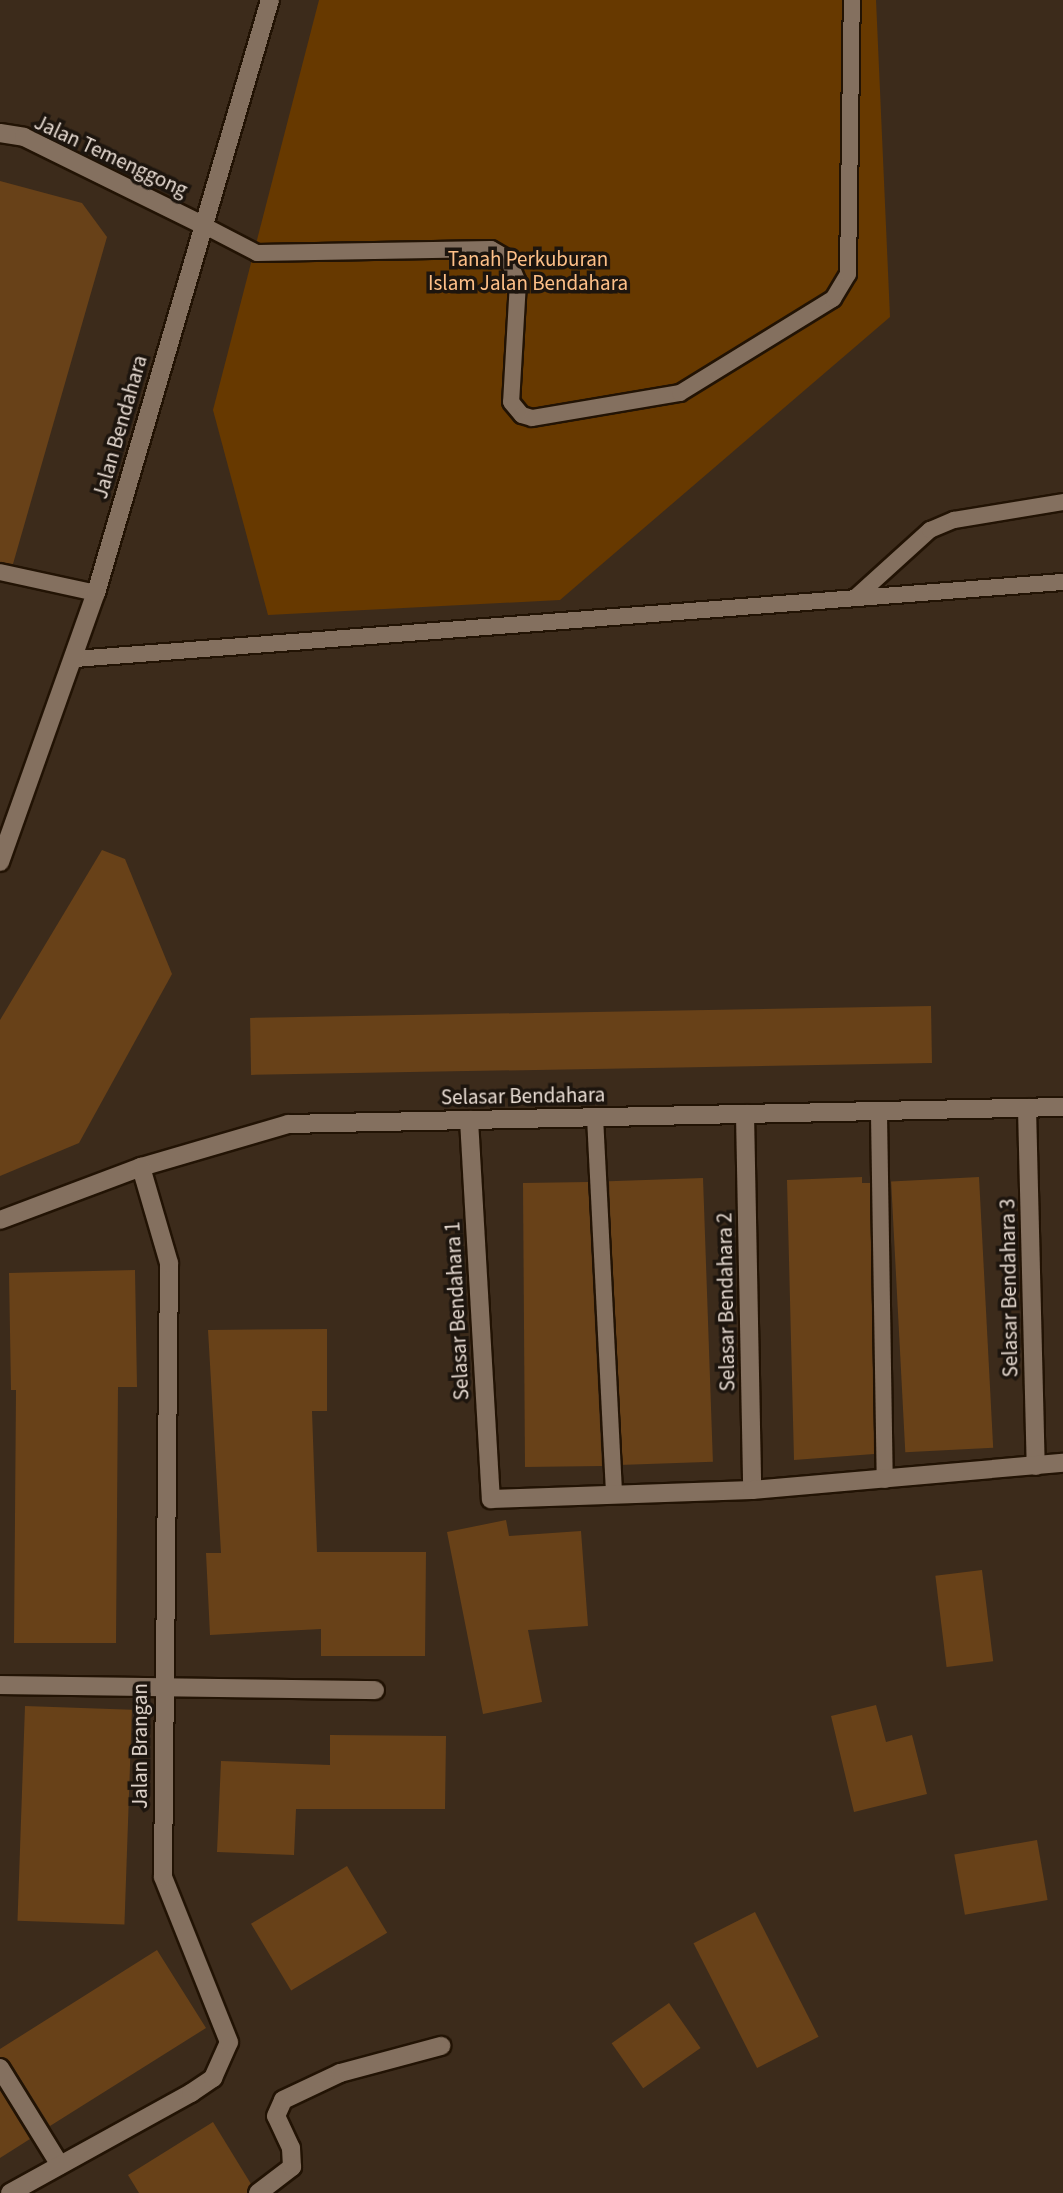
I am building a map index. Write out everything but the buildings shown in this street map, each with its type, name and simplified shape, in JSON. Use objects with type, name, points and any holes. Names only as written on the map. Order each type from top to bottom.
[{"type":"street","name":"Jalan Bendahara","points":[[0,862],[75,659],[96,593],[201,224],[270,0]]},
{"type":"street","name":"Jalan Temenggong","points":[[0,132],[24,137],[201,224]]},
{"type":"street","name":"Selasar Bendahara","points":[[0,1220],[141,1167],[288,1124],[745,1114],[879,1114],[1063,1107]]},
{"type":"street","name":"Selasar Bendahara 3","points":[[1027,1108],[1035,1466]]},
{"type":"street","name":"Selasar Bendahara 2","points":[[745,1114],[752,1490]]},
{"type":"street","name":"Selasar Bendahara 1","points":[[469,1120],[491,1499],[614,1495]]},
{"type":"street","name":"Jalan Brangan","points":[[10,2193],[191,2093],[213,2078],[225,2059],[225,2024],[185,1942],[163,1877],[162,1687],[169,1263],[141,1167]]},
{"type":"street","points":[[614,1495],[752,1490],[1063,1464]]},
{"type":"street","points":[[0,1685],[375,1690]]},
{"type":"street","points":[[258,2193],[292,2167],[291,2148],[276,2116],[284,2100],[340,2073],[441,2046]]},
{"type":"street","points":[[0,2068],[60,2165]]},
{"type":"lane","points":[[201,224],[257,253],[491,249],[508,259],[518,282],[511,402],[522,415],[532,418],[680,393],[833,299],[848,274],[852,0]]},
{"type":"lane","points":[[856,597],[930,530],[954,520],[1063,502]]},
{"type":"lane","points":[[0,572],[96,593]]},
{"type":"lane","points":[[75,659],[1063,582]]},
{"type":"lane","points":[[879,1114],[885,1480]]},
{"type":"lane","points":[[595,1117],[614,1495]]},
{"type":"green space","name":"Tanah Perkuburan Islam Jalan Bendahara","points":[[319,0],[876,0],[890,317],[560,600],[268,615],[213,410]]}]
